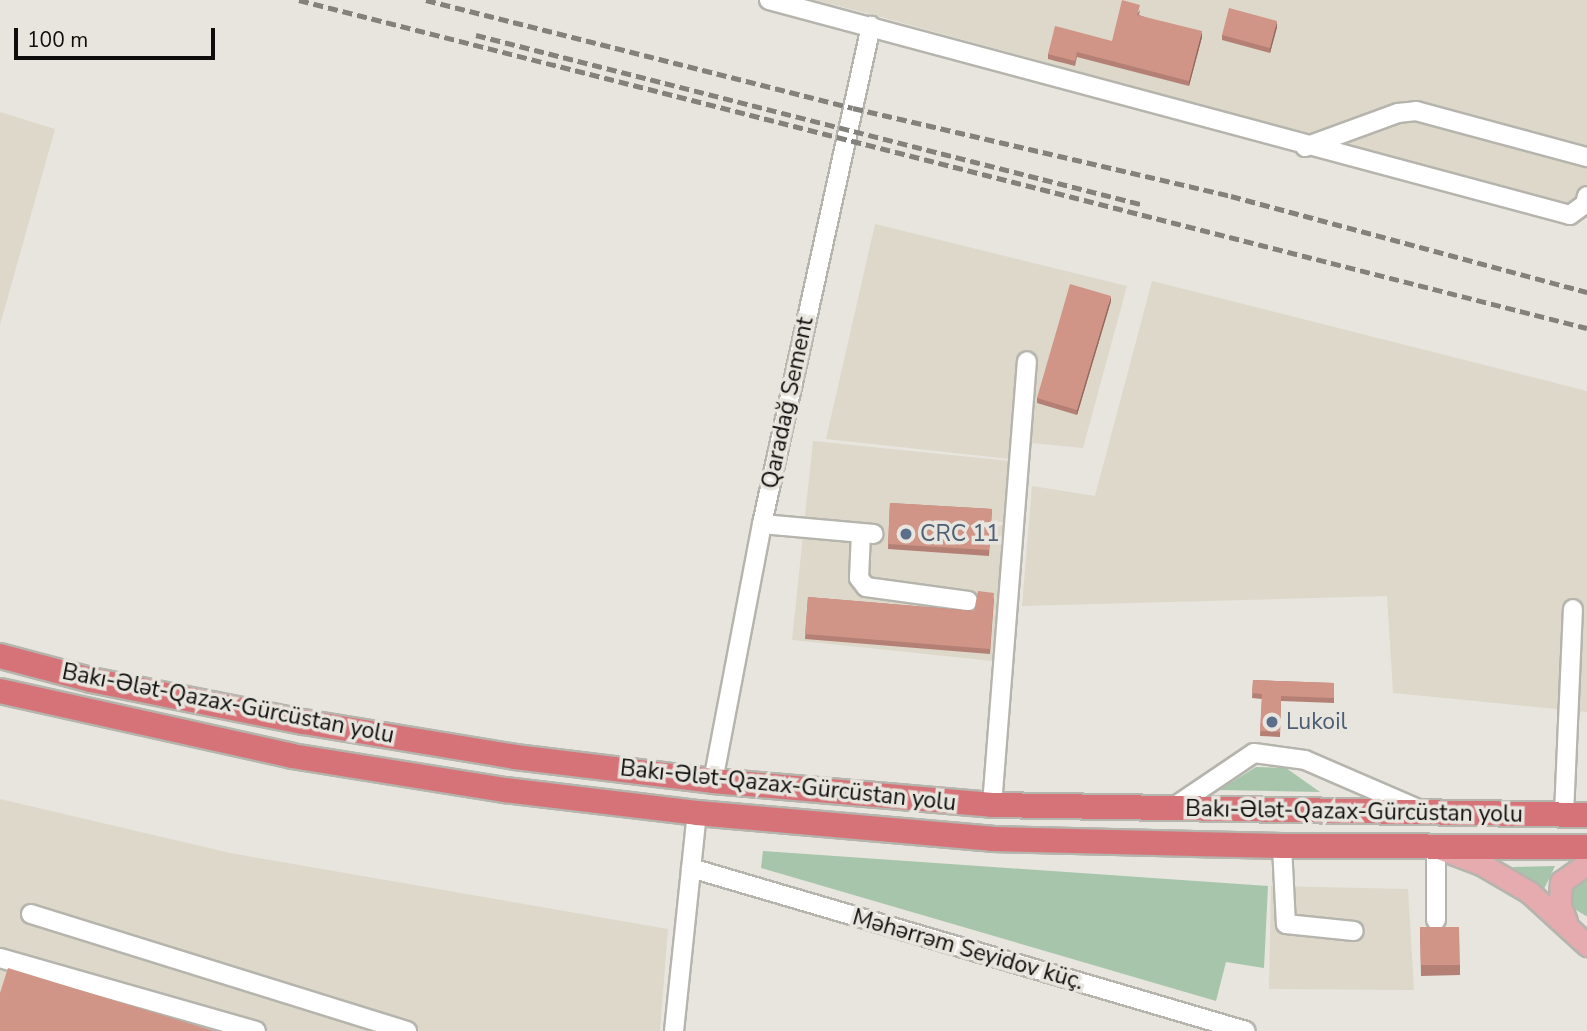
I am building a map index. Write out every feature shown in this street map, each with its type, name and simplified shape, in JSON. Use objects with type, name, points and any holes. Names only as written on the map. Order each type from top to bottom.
[{"type":"highway","name":"Bakı-Ələt-Qazax-Gürcüstan yolu","points":[[0,656],[91,680],[304,722],[515,757],[713,781],[992,805],[1575,815]]},
{"type":"highway","name":"Bakı-Ələt-Qazax-Gürcüstan yolu","points":[[0,691],[292,756],[505,790],[697,813],[992,839],[1282,846],[1587,847]]},
{"type":"main road","points":[[1436,848],[1508,878],[1566,921],[1587,945]]},
{"type":"main road","points":[[1566,921],[1558,891],[1561,882],[1587,864]]},
{"type":"street","points":[[769,0],[1305,147],[1570,215],[1585,204],[1587,196]]},
{"type":"street","name":"Qaradağ Sement","points":[[713,781],[762,524],[871,26]]},
{"type":"street","points":[[1305,147],[1398,113],[1416,111],[1587,157]]},
{"type":"street","points":[[992,805],[1027,361]]},
{"type":"street","points":[[762,524],[867,534],[859,578],[866,587],[968,601]]},
{"type":"street","points":[[1573,609],[1575,815]]},
{"type":"street","points":[[1169,810],[1254,753],[1305,760],[1425,813]]},
{"type":"street","points":[[674,1031],[697,813]]},
{"type":"street","points":[[1282,846],[1286,924],[1354,931]]},
{"type":"street","points":[[1436,848],[1436,920]]},
{"type":"street","name":"Məhərrəm Seyidov küç.","points":[[691,868],[1245,1031]]},
{"type":"street","points":[[32,914],[407,1031]]},
{"type":"street","points":[[0,958],[256,1031]]},
{"type":"shaded area","points":[[815,0],[1587,0],[1587,211],[870,14]]},
{"type":"shaded area","points":[[0,112],[55,129],[0,325]]},
{"type":"shaded area","points":[[875,224],[1127,286],[1083,448],[1012,441],[1010,459],[826,439]]},
{"type":"shaded area","points":[[1152,281],[1587,391],[1587,712],[1393,693],[1387,596],[1022,606],[1032,486],[1095,496]]},
{"type":"shaded area","points":[[813,441],[1010,461],[993,661],[792,640]]},
{"type":"shaded area","points":[[0,799],[230,853],[668,929],[660,1031],[0,1031]]},
{"type":"shaded area","points":[[1271,886],[1408,889],[1414,990],[1269,989]]},
{"type":"green space","points":[[1256,767],[1286,768],[1320,792],[1219,790]]},
{"type":"green space","points":[[763,851],[1268,886],[1264,968],[1226,962],[1216,1001],[761,868]]},
{"type":"green space","points":[[1555,866],[1544,889],[1512,867]]},
{"type":"green space","points":[[1587,873],[1586,916],[1568,905],[1571,883]]},
{"type":"building","points":[[1122,0],[1140,5],[1137,15],[1202,31],[1189,81],[1077,52],[1075,61],[1048,54],[1055,26],[1112,41]]},
{"type":"building","points":[[1229,8],[1277,21],[1270,48],[1222,35]]},
{"type":"building","points":[[1070,284],[1111,296],[1077,410],[1037,398]]},
{"type":"building","points":[[890,503],[992,509],[989,550],[888,544]]},
{"type":"building","points":[[978,591],[994,593],[990,649],[805,634],[808,597],[974,611]]},
{"type":"building","points":[[1253,680],[1334,683],[1334,698],[1281,696],[1280,732],[1260,731],[1262,694],[1252,693]]},
{"type":"building","points":[[1420,927],[1459,927],[1460,965],[1421,965]]},
{"type":"building","points":[[8,968],[214,1031],[0,1031],[0,993]]},
{"type":"railway","points":[[299,0],[1587,328]]},
{"type":"railway","points":[[426,0],[853,108],[1231,196],[1587,292]]},
{"type":"railway","points":[[476,35],[1144,205]]},
{"type":"place","name":"CRC 11","points":[[906,534]]},
{"type":"place","name":"Lukoil","points":[[1272,722]]}]
